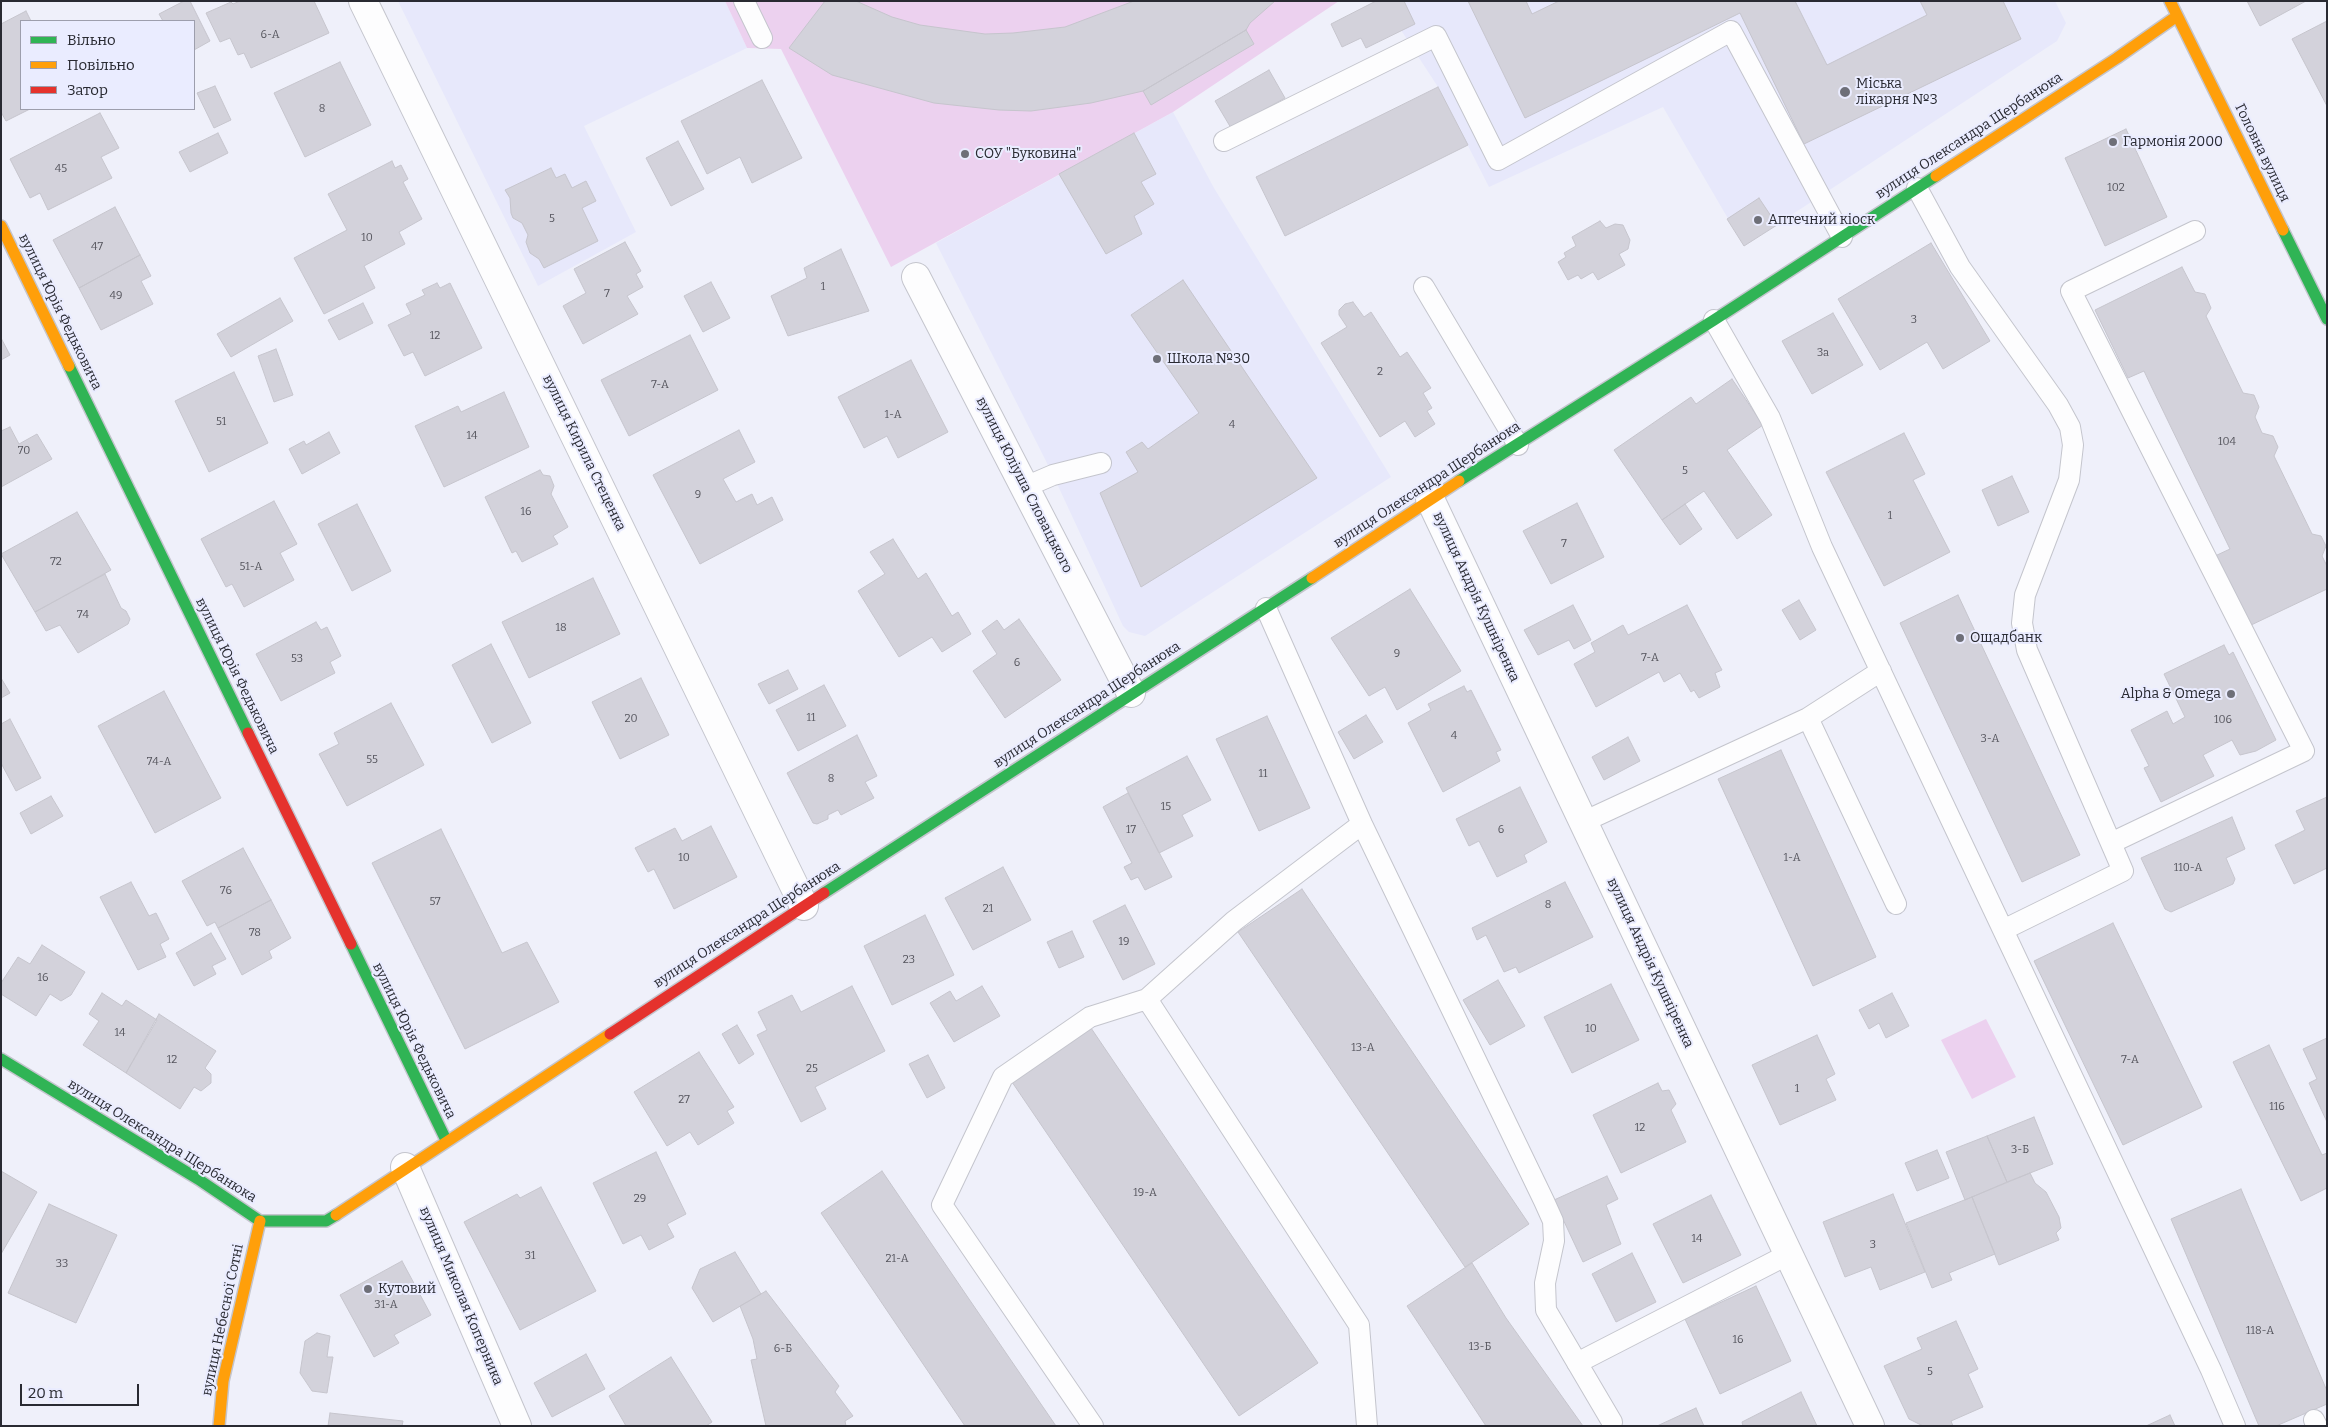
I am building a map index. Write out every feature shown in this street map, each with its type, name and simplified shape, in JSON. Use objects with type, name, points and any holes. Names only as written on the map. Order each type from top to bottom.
[{"type":"street","name":"вулиця Кирила Стеценка","points":[[364,1],[804,906]]},
{"type":"street","name":"Головна вулиця","points":[[2170,1],[2327,319]]},
{"type":"street","name":"вулиця Олександра Щербанюка","points":[[1,1059],[198,1179],[260,1221],[326,1221],[446,1140],[1131,693],[1266,608],[1430,499],[1714,320],[2117,58],[2177,16]]},
{"type":"street","name":"вулиця Юрія Федьковича","points":[[1,226],[446,1140]]},
{"type":"street","name":"вулиця Юліуша Словацького","points":[[916,277],[1131,693]]},
{"type":"street","name":"вулиця Андрія Кушніренка","points":[[1430,499],[1870,1426]]},
{"type":"street","name":"вулиця Миколая Коперника","points":[[405,1167],[517,1426]]},
{"type":"street","name":"вулиця Небесної Сотні","points":[[219,1426],[224,1381],[260,1221]]},
{"type":"lane","points":[[744,1],[762,38]]},
{"type":"lane","points":[[1224,141],[1436,36],[1498,160],[1731,31],[1842,237]]},
{"type":"lane","points":[[1917,188],[1960,267],[2058,405],[2070,427],[2073,445],[2069,480],[2025,595],[2022,623],[2027,650],[2124,871],[2003,930]]},
{"type":"lane","points":[[2111,843],[2304,751],[2071,291],[2195,231]]},
{"type":"lane","points":[[1424,287],[1518,445]]},
{"type":"lane","points":[[1714,320],[1770,418],[1822,547],[2211,1370],[2235,1426]]},
{"type":"lane","points":[[1025,487],[1053,476],[1101,463]]},
{"type":"lane","points":[[1266,608],[1362,824],[1553,1221],[1554,1241],[1545,1283],[1546,1310],[1612,1422]]},
{"type":"lane","points":[[1583,822],[1808,718],[1881,671]]},
{"type":"lane","points":[[1808,718],[1896,904]]},
{"type":"lane","points":[[1093,1426],[942,1205],[1003,1076],[1090,1017],[1147,999],[1234,921],[1362,824]]},
{"type":"lane","points":[[1147,999],[1359,1325],[1367,1426]]},
{"type":"lane","points":[[1577,1363],[1789,1254]]},
{"type":"shaded area","points":[[398,1],[725,1],[747,48],[584,126],[636,232],[538,286]]},
{"type":"shaded area","name":"СОУ \"Буковина\"","points":[[725,1],[1339,1],[1173,112],[891,267],[781,49],[747,48]]},
{"type":"shaded area","points":[[1382,1],[2055,1],[2066,23],[2057,41],[1744,246],[1663,107],[1489,187],[1438,87]]},
{"type":"shaded area","name":"Школа №30","points":[[1173,112],[1214,188],[1391,477],[1145,636],[1129,632],[1123,626],[1053,475],[936,243]]},
{"type":"shaded area","points":[[1986,1019],[2016,1077],[1972,1099],[1941,1040]]},
{"type":"building","points":[[184,1],[190,1],[210,41],[195,49],[195,20],[162,20],[159,14]]},
{"type":"building","points":[[240,1],[314,1],[329,33],[251,68],[244,53],[238,55],[230,38],[220,42],[206,13],[231,2],[233,4]]},
{"type":"building","points":[[825,1],[856,1],[892,17],[920,25],[985,34],[1065,27],[1134,1],[1275,1],[1250,23],[1246,30],[1143,91],[1091,103],[1031,111],[999,110],[934,103],[832,75],[789,48]]},
{"type":"building","points":[[1376,1],[1404,1],[1415,24],[1366,48],[1361,38],[1342,47],[1331,24]]},
{"type":"building","name":"Міська лікарня №3","points":[[1468,1],[1526,1],[1532,14],[1559,1],[1795,1],[1827,65],[1927,15],[1920,1],[2003,1],[2021,39],[1804,144],[1740,13],[1525,118]]},
{"type":"building","points":[[2247,1],[2306,1],[2260,26]]},
{"type":"building","points":[[26,11],[30,20],[20,20],[20,110],[28,110],[6,121],[1,112],[1,24]]},
{"type":"building","points":[[2327,21],[2327,106],[2292,39]]},
{"type":"building","points":[[1246,30],[1254,44],[1151,105],[1143,91]]},
{"type":"building","points":[[340,62],[371,125],[305,157],[274,93]]},
{"type":"building","points":[[1269,70],[1285,98],[1231,128],[1215,101]]},
{"type":"building","points":[[762,80],[802,158],[752,183],[740,157],[707,174],[681,121]]},
{"type":"building","points":[[215,86],[231,120],[214,128],[197,93]]},
{"type":"building","points":[[1438,87],[1468,145],[1285,236],[1256,177]]},
{"type":"building","points":[[100,113],[119,148],[101,157],[112,178],[48,210],[40,193],[30,198],[10,159]]},
{"type":"building","points":[[2126,129],[2167,217],[2105,246],[2065,158]]},
{"type":"building","points":[[218,133],[228,153],[190,172],[179,152]]},
{"type":"building","points":[[1134,133],[1156,174],[1141,182],[1154,204],[1134,216],[1142,234],[1106,254],[1059,174]]},
{"type":"building","points":[[678,141],[704,189],[671,206],[646,158]]},
{"type":"building","points":[[392,161],[395,168],[401,165],[408,179],[403,182],[422,219],[399,232],[405,244],[364,266],[375,288],[324,314],[294,258],[347,230],[328,194]]},
{"type":"building","points":[[551,168],[556,178],[565,174],[572,188],[586,181],[596,201],[582,208],[598,241],[544,268],[539,259],[530,253],[526,242],[528,235],[522,223],[513,218],[510,198],[505,190]]},
{"type":"building","points":[[1759,198],[1777,225],[1744,246],[1727,219]]},
{"type":"building","points":[[115,207],[140,255],[79,288],[53,240]]},
{"type":"building","points":[[1600,221],[1606,228],[1615,224],[1623,225],[1630,240],[1628,249],[1619,254],[1625,265],[1598,280],[1593,272],[1581,279],[1578,275],[1568,280],[1558,262],[1566,257],[1564,253],[1576,246],[1572,237]]},
{"type":"building","points":[[625,242],[641,271],[636,274],[643,287],[627,296],[638,314],[583,344],[563,306],[586,293],[574,269]]},
{"type":"building","points":[[1931,243],[1990,341],[1943,369],[1927,342],[1880,370],[1838,299]]},
{"type":"building","points":[[841,249],[869,311],[788,336],[771,296],[807,278],[804,268]]},
{"type":"building","points":[[140,255],[151,276],[141,281],[153,304],[101,330],[79,288]]},
{"type":"building","points":[[2182,267],[2195,292],[2205,294],[2211,308],[2206,316],[2243,393],[2254,395],[2259,407],[2255,417],[2262,433],[2273,436],[2278,447],[2274,456],[2312,534],[2321,536],[2326,546],[2322,556],[2327,566],[2327,589],[2249,626],[2215,556],[2230,549],[2144,371],[2128,378],[2095,310]]},
{"type":"building","points":[[1183,280],[1317,478],[1141,587],[1100,493],[1138,472],[1126,452],[1142,442],[1148,449],[1199,413],[1131,315]]},
{"type":"building","points":[[711,282],[730,318],[703,332],[684,296]]},
{"type":"building","points":[[437,283],[440,288],[450,283],[482,348],[425,376],[413,352],[404,356],[388,325],[411,314],[406,304],[425,295],[422,290]]},
{"type":"building","points":[[280,298],[293,321],[231,357],[217,334]]},
{"type":"building","points":[[1353,302],[1364,317],[1371,312],[1400,357],[1407,352],[1431,388],[1423,393],[1432,408],[1427,411],[1435,424],[1415,437],[1405,421],[1380,437],[1321,343],[1347,327],[1339,315],[1339,310],[1345,304]]},
{"type":"building","points":[[363,303],[373,323],[339,340],[328,320]]},
{"type":"building","points":[[1833,313],[1863,365],[1812,394],[1782,341]]},
{"type":"building","points":[[690,335],[718,390],[629,436],[601,380]]},
{"type":"building","points":[[1,338],[10,355],[1,360]]},
{"type":"building","points":[[276,349],[293,395],[274,402],[258,356]]},
{"type":"building","points":[[911,360],[948,432],[898,458],[887,436],[864,448],[838,397]]},
{"type":"building","points":[[234,372],[268,443],[209,472],[175,401]]},
{"type":"building","points":[[1732,379],[1763,425],[1727,450],[1772,515],[1737,539],[1704,491],[1662,520],[1614,450],[1691,397],[1696,404]]},
{"type":"building","points":[[504,392],[529,447],[444,487],[415,426],[458,406],[461,412]]},
{"type":"building","points":[[10,427],[19,444],[37,434],[52,459],[1,487],[1,431]]},
{"type":"building","points":[[739,430],[755,462],[723,479],[736,502],[752,494],[757,505],[772,497],[783,520],[700,564],[653,475]]},
{"type":"building","points":[[329,432],[340,453],[302,474],[289,449],[304,441],[306,445]]},
{"type":"building","points":[[1904,433],[1925,474],[1913,480],[1950,552],[1884,586],[1826,472]]},
{"type":"building","points":[[540,470],[543,475],[550,476],[554,486],[551,494],[568,527],[553,536],[558,544],[522,562],[516,551],[512,553],[485,497]]},
{"type":"building","points":[[2012,476],[2029,512],[1998,526],[1982,490]]},
{"type":"building","points":[[274,501],[297,544],[280,553],[294,580],[244,607],[232,584],[226,587],[201,539]]},
{"type":"building","points":[[1577,503],[1604,557],[1551,584],[1523,531]]},
{"type":"building","points":[[357,504],[391,571],[352,591],[318,524]]},
{"type":"building","points":[[1685,504],[1702,529],[1680,545],[1662,520]]},
{"type":"building","points":[[77,512],[111,570],[35,612],[1,554]]},
{"type":"building","points":[[893,539],[918,579],[926,573],[952,616],[958,612],[971,634],[942,652],[932,637],[899,657],[858,591],[885,574],[870,552]]},
{"type":"building","points":[[105,574],[121,608],[126,611],[130,619],[128,624],[78,653],[60,625],[46,631],[35,612]]},
{"type":"building","points":[[593,578],[620,634],[529,678],[502,622]]},
{"type":"building","points":[[1410,589],[1461,671],[1397,710],[1385,687],[1369,696],[1331,638]]},
{"type":"building","points":[[1958,595],[2080,855],[2022,882],[1900,623]]},
{"type":"building","points":[[1799,600],[1816,630],[1800,640],[1782,610]]},
{"type":"building","points":[[1573,605],[1591,640],[1574,649],[1569,640],[1538,655],[1524,630]]},
{"type":"building","points":[[1687,605],[1722,670],[1715,673],[1720,687],[1699,698],[1694,690],[1691,692],[1680,673],[1664,682],[1659,672],[1596,707],[1574,664],[1595,652],[1591,643],[1623,625],[1628,635]]},
{"type":"building","points":[[1019,619],[1061,680],[1005,718],[973,671],[997,654],[982,631],[997,620],[1004,630]]},
{"type":"building","points":[[316,622],[321,630],[327,627],[341,656],[330,662],[335,673],[281,701],[256,654]]},
{"type":"building","points":[[491,644],[531,723],[492,743],[452,665]]},
{"type":"building","points":[[2224,645],[2229,655],[2233,652],[2276,740],[2256,751],[2240,755],[2232,740],[2203,755],[2214,776],[2161,802],[2144,768],[2149,766],[2131,730],[2167,711],[2173,724],[2185,717],[2164,674]]},
{"type":"building","points":[[788,670],[798,689],[769,704],[758,684]]},
{"type":"building","points":[[1,678],[10,693],[1,698]]},
{"type":"building","points":[[641,678],[669,735],[620,759],[592,702]]},
{"type":"building","points":[[824,685],[846,726],[798,751],[776,710]]},
{"type":"building","points":[[1464,686],[1467,692],[1471,690],[1501,750],[1496,752],[1500,761],[1443,792],[1408,723],[1431,710],[1428,704]]},
{"type":"building","points":[[164,691],[221,798],[155,833],[98,726]]},
{"type":"building","points":[[391,703],[424,765],[347,806],[319,754],[339,744],[334,733]]},
{"type":"building","points":[[1366,715],[1383,742],[1354,759],[1338,732]]},
{"type":"building","points":[[1267,716],[1310,808],[1259,831],[1216,739]]},
{"type":"building","points":[[10,719],[41,778],[16,791],[1,763],[1,724]]},
{"type":"building","points":[[857,735],[877,776],[865,782],[874,798],[841,815],[838,810],[828,815],[828,819],[817,824],[813,823],[787,773]]},
{"type":"building","points":[[1628,737],[1640,761],[1604,780],[1592,757]]},
{"type":"building","points":[[1781,750],[1876,957],[1813,986],[1718,779]]},
{"type":"building","points":[[1187,756],[1211,800],[1182,815],[1193,836],[1159,853],[1126,788]]},
{"type":"building","points":[[1520,787],[1547,842],[1524,855],[1527,862],[1497,877],[1479,841],[1469,846],[1456,819]]},
{"type":"building","points":[[1128,793],[1172,877],[1145,890],[1138,877],[1131,880],[1124,867],[1132,863],[1103,807]]},
{"type":"building","points":[[51,796],[63,816],[31,834],[20,813]]},
{"type":"building","points":[[2327,797],[2327,868],[2294,884],[2275,845],[2305,830],[2296,811]]},
{"type":"building","points":[[2232,817],[2245,849],[2226,858],[2235,879],[2233,884],[2171,912],[2165,909],[2141,858]]},
{"type":"building","points":[[711,826],[737,877],[674,909],[654,869],[648,872],[635,848],[675,828],[682,841]]},
{"type":"building","points":[[441,829],[502,953],[527,942],[559,1002],[465,1049],[372,863]]},
{"type":"building","points":[[243,848],[271,900],[218,928],[215,922],[207,926],[182,881]]},
{"type":"building","points":[[1003,867],[1031,920],[973,950],[945,898]]},
{"type":"building","points":[[131,882],[149,916],[156,913],[169,939],[160,944],[166,957],[138,970],[100,897]]},
{"type":"building","points":[[1565,882],[1593,937],[1519,973],[1516,967],[1504,972],[1486,935],[1477,940],[1472,928]]},
{"type":"building","points":[[1302,889],[1529,1224],[1465,1267],[1238,932]]},
{"type":"building","points":[[271,900],[291,938],[269,951],[272,958],[242,975],[218,928]]},
{"type":"building","points":[[1125,905],[1155,964],[1123,980],[1093,921]]},
{"type":"building","points":[[925,915],[954,975],[892,1005],[864,946]]},
{"type":"building","points":[[2113,923],[2202,1107],[2123,1145],[2034,961]]},
{"type":"building","points":[[1072,931],[1084,957],[1059,968],[1047,942]]},
{"type":"building","points":[[211,933],[226,959],[212,966],[216,974],[194,986],[176,953]]},
{"type":"building","points":[[42,945],[85,972],[71,995],[61,1001],[50,994],[36,1016],[1,994],[1,983],[18,957],[30,964]]},
{"type":"building","points":[[1498,980],[1525,1026],[1490,1045],[1463,1000]]},
{"type":"building","points":[[1611,984],[1639,1040],[1572,1073],[1544,1017]]},
{"type":"building","points":[[852,986],[885,1051],[815,1087],[826,1109],[801,1122],[757,1035],[767,1030],[758,1012],[792,995],[801,1012]]},
{"type":"building","points":[[982,986],[1000,1016],[954,1042],[930,1003],[950,991],[956,1001]]},
{"type":"building","points":[[102,993],[122,1006],[126,1000],[157,1020],[126,1073],[83,1045],[99,1021],[89,1014]]},
{"type":"building","points":[[1892,993],[1909,1026],[1886,1038],[1879,1023],[1869,1029],[1859,1010]]},
{"type":"building","points":[[159,1014],[216,1051],[205,1068],[211,1074],[211,1083],[201,1091],[194,1087],[180,1109],[126,1073]]},
{"type":"building","points":[[737,1025],[754,1054],[739,1064],[722,1034]]},
{"type":"building","points":[[1091,1028],[1318,1363],[1239,1416],[1012,1082]]},
{"type":"building","points":[[1817,1035],[1835,1074],[1826,1079],[1836,1100],[1780,1125],[1752,1065]]},
{"type":"building","points":[[2327,1038],[2327,1122],[2309,1083],[2317,1079],[2303,1049]]},
{"type":"building","points":[[2269,1045],[2322,1155],[2327,1153],[2327,1188],[2301,1201],[2233,1062]]},
{"type":"building","points":[[699,1052],[734,1107],[727,1111],[734,1123],[698,1145],[690,1132],[667,1146],[634,1092]]},
{"type":"building","points":[[928,1055],[945,1088],[927,1098],[909,1064]]},
{"type":"building","points":[[1658,1083],[1662,1091],[1669,1090],[1676,1104],[1671,1110],[1686,1142],[1621,1173],[1593,1115]]},
{"type":"building","points":[[2034,1117],[2053,1164],[2007,1182],[1987,1136]]},
{"type":"building","points":[[1987,1136],[2007,1182],[1965,1200],[1946,1152]]},
{"type":"building","points":[[1937,1150],[1949,1178],[1917,1191],[1905,1163]]},
{"type":"building","points":[[656,1152],[686,1214],[667,1224],[674,1237],[649,1250],[641,1235],[623,1244],[593,1183]]},
{"type":"building","points":[[1,1171],[37,1192],[1,1254]]},
{"type":"building","points":[[882,1171],[1056,1426],[965,1426],[821,1213]]},
{"type":"building","points":[[2030,1173],[2035,1183],[2046,1192],[2059,1217],[2061,1228],[2056,1233],[2059,1240],[1999,1265],[1972,1197]]},
{"type":"building","points":[[1607,1176],[1618,1199],[1606,1205],[1621,1244],[1583,1262],[1554,1200]]},
{"type":"building","points":[[541,1187],[596,1291],[520,1330],[464,1222],[517,1194],[520,1198]]},
{"type":"building","points":[[2241,1189],[2327,1391],[2327,1404],[2276,1426],[2259,1426],[2171,1219]]},
{"type":"building","points":[[1893,1194],[1925,1272],[1880,1290],[1871,1267],[1845,1277],[1823,1222]]},
{"type":"building","points":[[1711,1195],[1741,1255],[1683,1283],[1653,1224]]},
{"type":"building","points":[[1972,1197],[1995,1254],[1949,1273],[1952,1280],[1932,1288],[1906,1223]]},
{"type":"building","points":[[49,1204],[117,1235],[76,1323],[8,1293]]},
{"type":"building","points":[[735,1252],[761,1294],[713,1322],[692,1288],[700,1269]]},
{"type":"building","points":[[1632,1253],[1656,1302],[1616,1322],[1592,1274]]},
{"type":"building","points":[[402,1261],[431,1315],[394,1335],[399,1343],[374,1357],[340,1295]]},
{"type":"building","points":[[1472,1263],[1506,1318],[1583,1426],[1486,1426],[1407,1306]]},
{"type":"building","points":[[1756,1286],[1791,1361],[1720,1394],[1685,1319]]},
{"type":"building","points":[[766,1291],[839,1386],[835,1392],[853,1416],[845,1421],[846,1426],[766,1426],[751,1360],[757,1359],[753,1339],[740,1306]]},
{"type":"building","points":[[1956,1321],[1978,1369],[1968,1374],[1983,1407],[1951,1421],[1953,1426],[1923,1426],[1909,1419],[1884,1366],[1922,1349],[1917,1338]]},
{"type":"building","points":[[317,1333],[330,1336],[327,1357],[333,1357],[327,1393],[312,1391],[300,1373],[305,1341]]},
{"type":"building","points":[[586,1354],[605,1389],[552,1417],[534,1383]]},
{"type":"building","points":[[671,1357],[712,1422],[706,1426],[626,1426],[609,1396]]},
{"type":"building","points":[[1801,1392],[1817,1426],[1743,1426],[1742,1422]]},
{"type":"building","points":[[1696,1408],[1704,1426],[1657,1426]]},
{"type":"building","points":[[330,1413],[403,1421],[402,1426],[328,1426]]},
{"type":"building","points":[[2170,1415],[2175,1426],[2146,1426]]},
{"type":"traffic: fast","points":[[1459,481],[1714,320],[1936,176]]},
{"type":"traffic: fast","points":[[2283,230],[2327,319]]},
{"type":"traffic: fast","points":[[69,366],[248,733]]},
{"type":"traffic: fast","points":[[824,893],[1312,578]]},
{"type":"traffic: fast","points":[[351,944],[446,1140]]},
{"type":"traffic: fast","points":[[1,1059],[198,1179],[260,1221],[326,1221],[336,1215]]},
{"type":"traffic: slow","points":[[2170,1],[2283,230]]},
{"type":"traffic: slow","points":[[1936,176],[2117,58],[2177,16]]},
{"type":"traffic: slow","points":[[1,226],[69,366]]},
{"type":"traffic: slow","points":[[1312,578],[1459,481]]},
{"type":"traffic: slow","points":[[336,1215],[610,1034]]},
{"type":"traffic: slow","points":[[219,1426],[223,1381],[260,1221]]},
{"type":"traffic: jam","points":[[248,733],[351,944]]},
{"type":"traffic: jam","points":[[610,1034],[824,893]]},
{"type":"place","name":"Міська лікарня №3","points":[[1845,92]]},
{"type":"place","name":"Гармонія 2000","points":[[2113,142]]},
{"type":"place","name":"СОУ \"Буковина\"","points":[[965,154]]},
{"type":"place","name":"Аптечний кіоск","points":[[1758,220]]},
{"type":"place","name":"Школа №30","points":[[1157,359]]},
{"type":"place","name":"Ощадбанк","points":[[1960,638]]},
{"type":"place","name":"Alpha & Omega","points":[[2231,694]]},
{"type":"place","name":"Кутовий","points":[[368,1289]]}]
